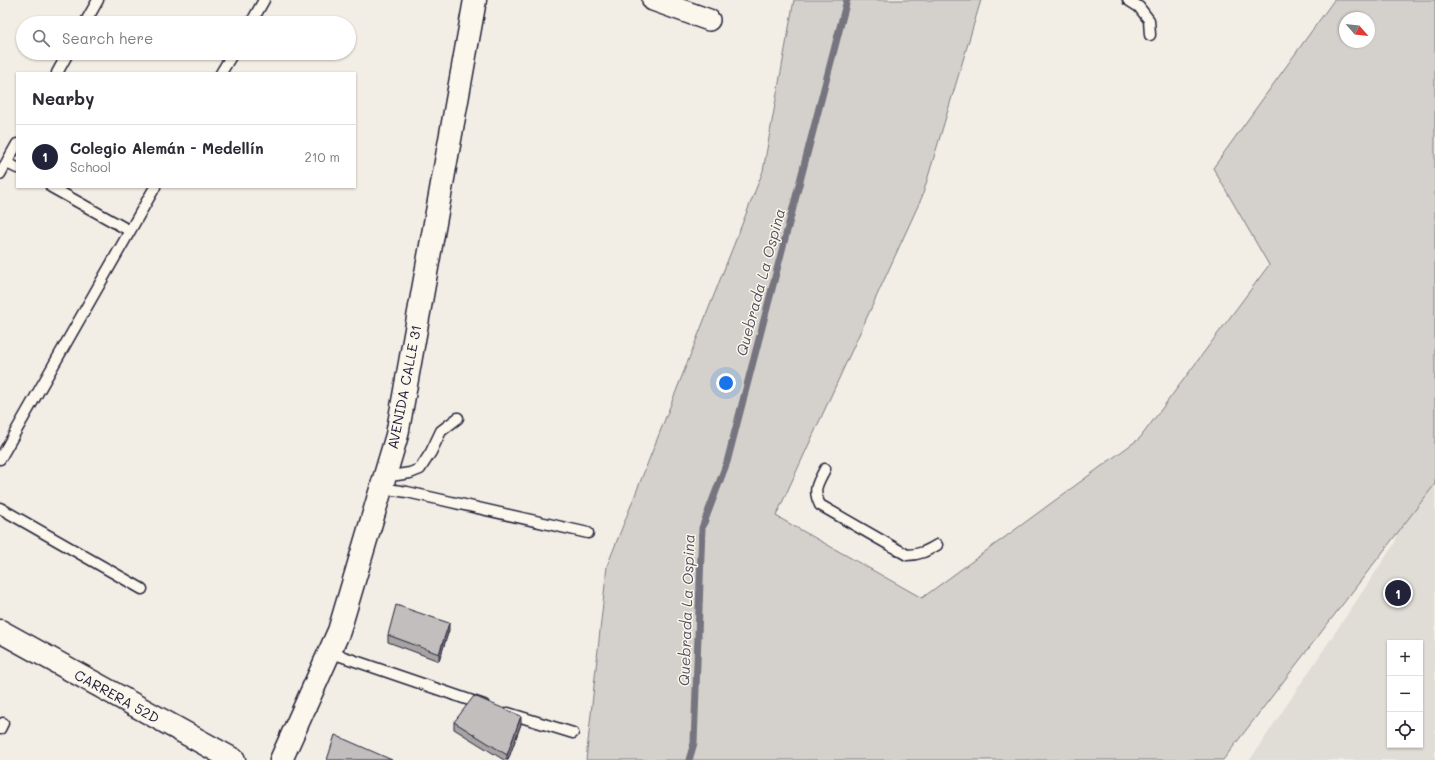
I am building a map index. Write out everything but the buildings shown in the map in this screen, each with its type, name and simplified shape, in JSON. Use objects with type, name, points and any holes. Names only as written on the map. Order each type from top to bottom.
[{"type":"street","name":"AVENIDA CALLE 31","points":[[282,760],[339,631],[397,435],[475,0]]},
{"type":"street","points":[[653,0],[709,20]]},
{"type":"street","name":"CARRERA 52D","points":[[0,631],[234,760]]},
{"type":"lane","points":[[89,16],[98,0]]},
{"type":"lane","points":[[255,16],[264,0]]},
{"type":"lane","points":[[1128,0],[1139,7],[1150,20],[1150,35]]},
{"type":"lane","points":[[58,72],[64,60]]},
{"type":"lane","points":[[223,72],[229,60]]},
{"type":"lane","points":[[0,174],[16,146]]},
{"type":"lane","points":[[7,162],[16,167]]},
{"type":"lane","points":[[53,188],[130,231]]},
{"type":"lane","points":[[0,459],[154,188]]},
{"type":"lane","points":[[383,482],[420,468],[431,452],[442,431],[458,418]]},
{"type":"lane","points":[[825,469],[816,490],[816,496],[820,505],[907,555],[918,555],[937,545]]},
{"type":"lane","points":[[383,482],[407,492],[588,533]]},
{"type":"lane","points":[[0,508],[142,589]]},
{"type":"lane","points":[[329,652],[573,733]]},
{"type":"shaded area","points":[[794,0],[981,0],[922,197],[776,516],[922,598],[1140,438],[1269,265],[1213,168],[1334,0],[1435,0],[1435,484],[1223,760],[586,760],[607,566],[763,171]]},
{"type":"shaded area","points":[[1435,372],[1435,760],[1250,760],[1395,543]]},
{"type":"waterway","name":"Quebrada La Ospina","points":[[689,760],[694,743],[702,528],[727,462],[847,0]]},
{"type":"place","name":"Colegio Alemán - Medellín","points":[[1398,593]]}]
